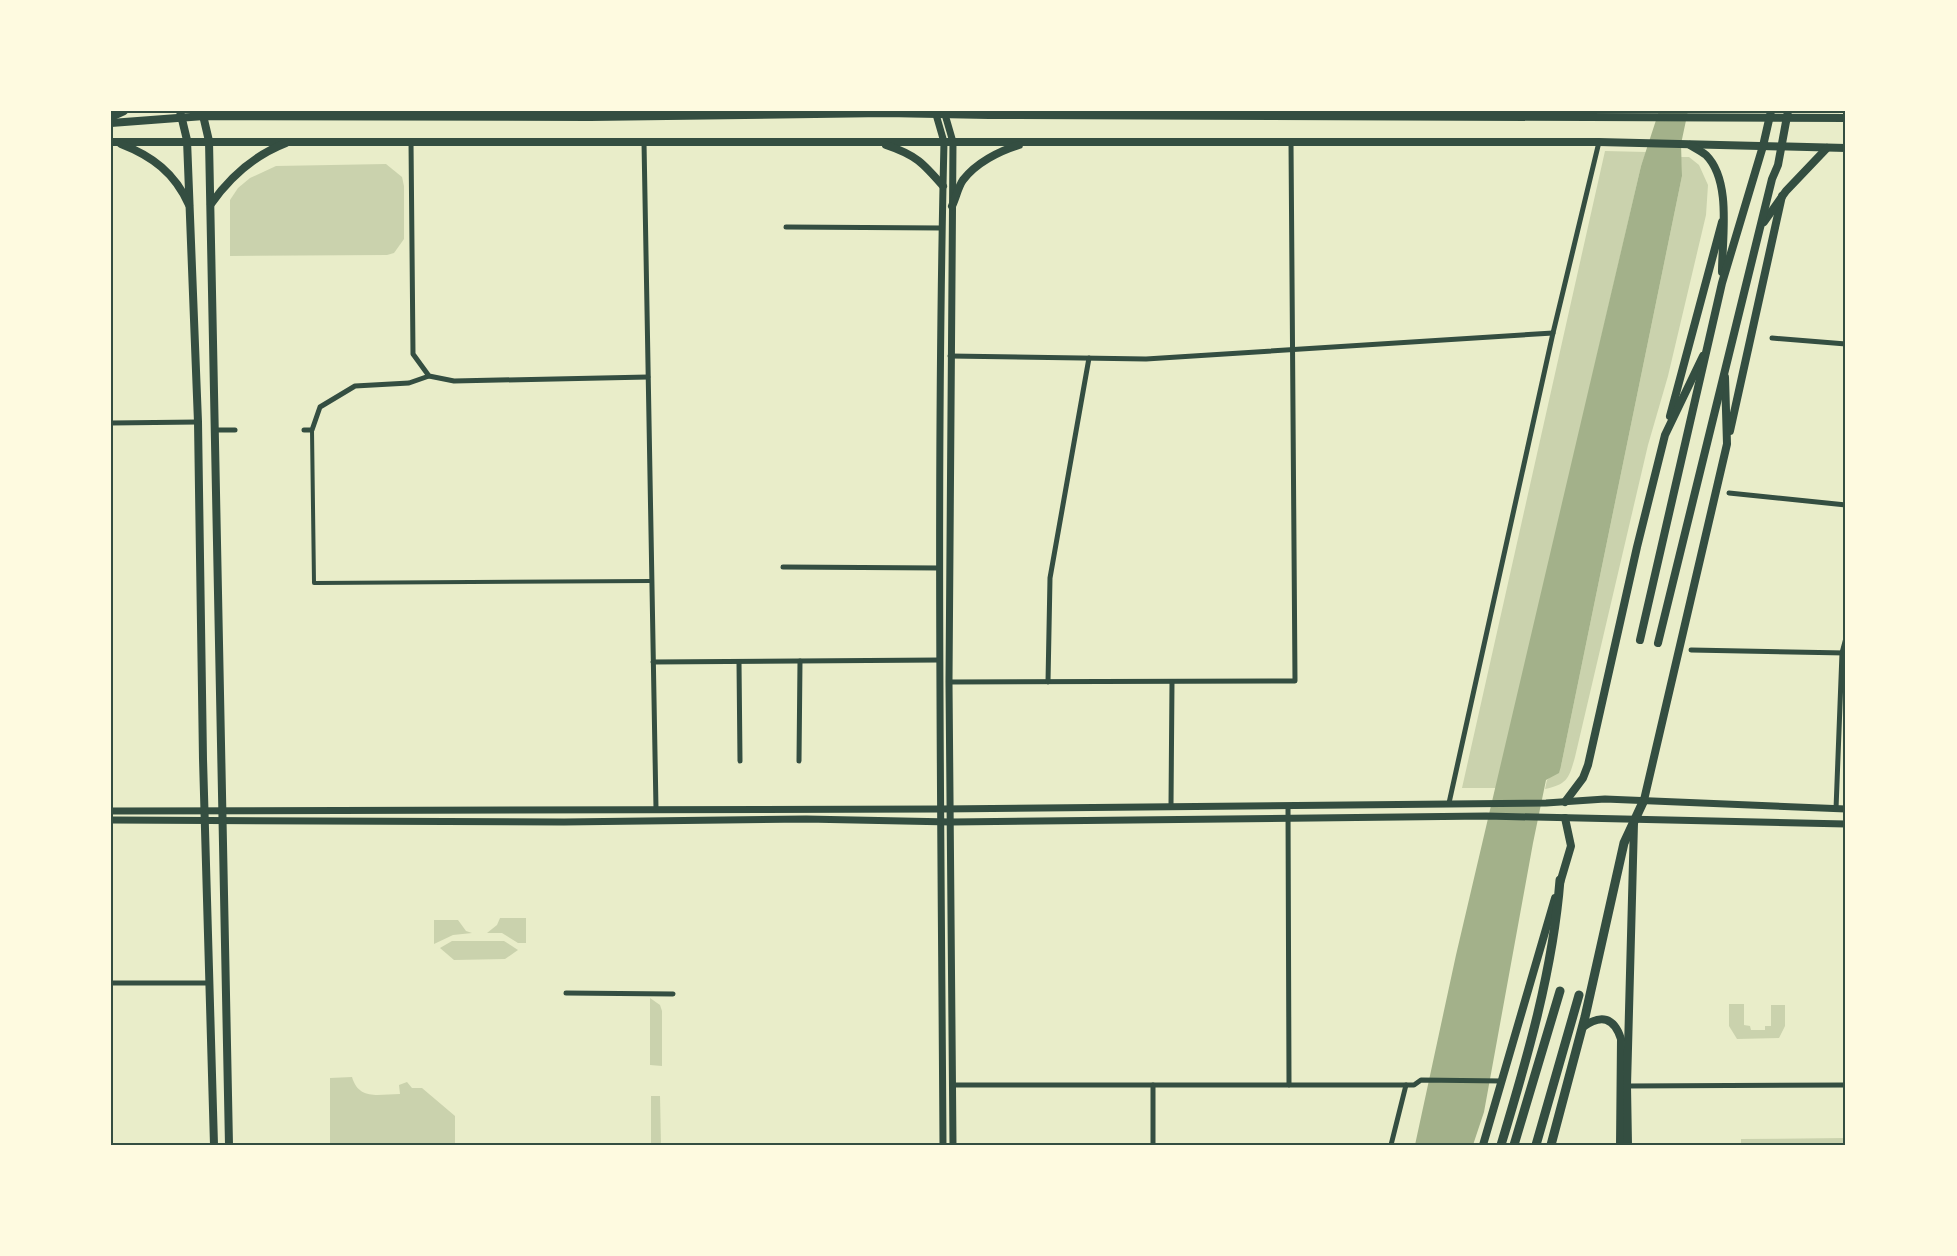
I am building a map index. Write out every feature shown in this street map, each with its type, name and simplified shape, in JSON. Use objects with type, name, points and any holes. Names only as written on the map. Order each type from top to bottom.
[{"type":"highway","points":[[1551,1145],[1583,1027],[1624,843],[1644,800]]},
{"type":"highway","points":[[1501,1145],[1518,1089],[1539,1002],[1557,919],[1560,880]]},
{"type":"highway","points":[[1514,1145],[1560,991]]},
{"type":"highway","points":[[1536,1145],[1579,995]]},
{"type":"main road","points":[[111,117],[124,111]]},
{"type":"main road","points":[[272,111],[286,116]]},
{"type":"main road","points":[[1694,117],[1710,111]]},
{"type":"main road","points":[[111,123],[181,114],[405,117],[467,114],[940,112],[1613,114],[1694,117],[1788,115],[1846,118]]},
{"type":"main road","points":[[181,114],[187,140],[198,422],[214,1145]]},
{"type":"main road","points":[[203,114],[209,141],[229,1145]]},
{"type":"main road","points":[[1640,640],[1722,283],[1771,115]]},
{"type":"main road","points":[[1658,643],[1760,227],[1782,147],[1788,115]]},
{"type":"main road","points":[[113,142],[187,140],[1640,142],[1846,148]]},
{"type":"main road","points":[[210,204],[240,170],[271,149],[292,141]]},
{"type":"main road","points":[[113,142],[138,150],[159,164],[177,183],[189,205]]},
{"type":"main road","points":[[877,142],[911,155],[927,166],[943,186]]},
{"type":"main road","points":[[952,206],[962,181],[974,169],[1010,148],[1033,142]]},
{"type":"main road","points":[[1687,143],[1705,154],[1721,182],[1722,283]]},
{"type":"main road","points":[[1760,227],[1782,196],[1827,148]]},
{"type":"main road","points":[[1644,800],[1782,196]]},
{"type":"main road","points":[[1565,802],[1583,778],[1588,765],[1637,547],[1723,219]]},
{"type":"main road","points":[[1665,435],[1706,349]]},
{"type":"main road","points":[[1725,368],[1727,444]]},
{"type":"main road","points":[[1483,1145],[1498,1082],[1570,846],[1565,818]]},
{"type":"main road","points":[[1628,1145],[1627,1086],[1634,821]]},
{"type":"main road","points":[[1583,1027],[1592,1020],[1611,1021],[1617,1026],[1621,1039],[1620,1145]]},
{"type":"street","points":[[405,117],[413,111]]},
{"type":"street","points":[[940,112],[949,142],[952,206],[948,682],[953,1145]]},
{"type":"street","points":[[411,141],[413,354],[429,376]]},
{"type":"street","points":[[644,142],[656,809]]},
{"type":"street","points":[[943,1145],[939,568],[942,228],[943,186],[949,142]]},
{"type":"street","points":[[948,682],[1295,681],[1291,142]]},
{"type":"street","points":[[1449,803],[1553,333],[1599,142]]},
{"type":"street","points":[[786,227],[942,228]]},
{"type":"street","points":[[950,356],[1146,359],[1553,333]]},
{"type":"street","points":[[1772,338],[1846,344]]},
{"type":"street","points":[[1048,682],[1050,578],[1089,358]]},
{"type":"street","points":[[648,377],[454,381],[429,376],[409,383],[355,386],[320,407],[312,430],[314,582],[652,581]]},
{"type":"street","points":[[111,423],[198,422]]},
{"type":"street","points":[[215,430],[235,430]]},
{"type":"street","points":[[304,430],[312,430]]},
{"type":"street","points":[[1729,493],[1846,505]]},
{"type":"street","points":[[783,567],[939,568]]},
{"type":"street","points":[[1836,809],[1846,638]]},
{"type":"street","points":[[1691,650],[1844,653]]},
{"type":"street","points":[[653,662],[939,660]]},
{"type":"street","points":[[799,761],[800,661]]},
{"type":"street","points":[[739,662],[740,761]]},
{"type":"street","points":[[1171,806],[1172,682]]},
{"type":"street","points":[[111,811],[223,815],[656,809],[950,809],[1546,803],[1583,799],[1846,809]]},
{"type":"street","points":[[1288,806],[1289,1085]]},
{"type":"street","points":[[111,819],[205,815]]},
{"type":"street","points":[[223,815],[564,822],[806,819],[951,822],[1486,816],[1846,824]]},
{"type":"street","points":[[111,983],[210,983]]},
{"type":"street","points":[[566,993],[674,994]]},
{"type":"street","points":[[952,1085],[1414,1085],[1421,1080],[1498,1082]]},
{"type":"street","points":[[1153,1085],[1154,1145]]},
{"type":"street","points":[[1391,1145],[1406,1085]]},
{"type":"street","points":[[1627,1086],[1846,1085]]},
{"type":"shaded area","points":[[1659,111],[1688,111],[1681,144],[1682,176],[1561,766],[1559,773],[1546,780],[1484,1112],[1473,1145],[1415,1145],[1456,955],[1641,166]]},
{"type":"shaded area","points":[[1605,151],[1646,152],[1497,788],[1462,788]]},
{"type":"shaded area","points":[[1681,157],[1689,157],[1699,165],[1708,185],[1706,215],[1668,376],[1648,445],[1575,757],[1566,779],[1559,785],[1545,789],[1547,780],[1561,766],[1682,176]]},
{"type":"shaded area","points":[[386,164],[402,177],[404,186],[404,239],[394,253],[387,255],[230,256],[230,200],[238,188],[250,178],[276,166]]},
{"type":"shaded area","points":[[500,918],[526,918],[526,943],[518,943],[502,933],[487,933],[497,925]]},
{"type":"shaded area","points":[[434,920],[458,920],[466,931],[472,933],[453,935],[434,944]]},
{"type":"shaded area","points":[[452,941],[504,941],[518,950],[505,959],[454,960],[440,948]]},
{"type":"shaded area","points":[[650,998],[660,1005],[662,1011],[662,1066],[650,1065]]},
{"type":"shaded area","points":[[1729,1004],[1744,1004],[1744,1025],[1750,1026],[1751,1030],[1765,1030],[1765,1026],[1771,1026],[1771,1005],[1785,1005],[1785,1026],[1779,1038],[1737,1039],[1729,1026]]},
{"type":"shaded area","points":[[352,1077],[360,1090],[377,1095],[400,1094],[399,1085],[407,1082],[412,1088],[422,1088],[455,1116],[455,1145],[330,1145],[330,1078]]},
{"type":"shaded area","points":[[651,1096],[660,1096],[661,1145],[651,1145]]},
{"type":"shaded area","points":[[1846,1138],[1846,1145],[1741,1145],[1741,1139]]}]
